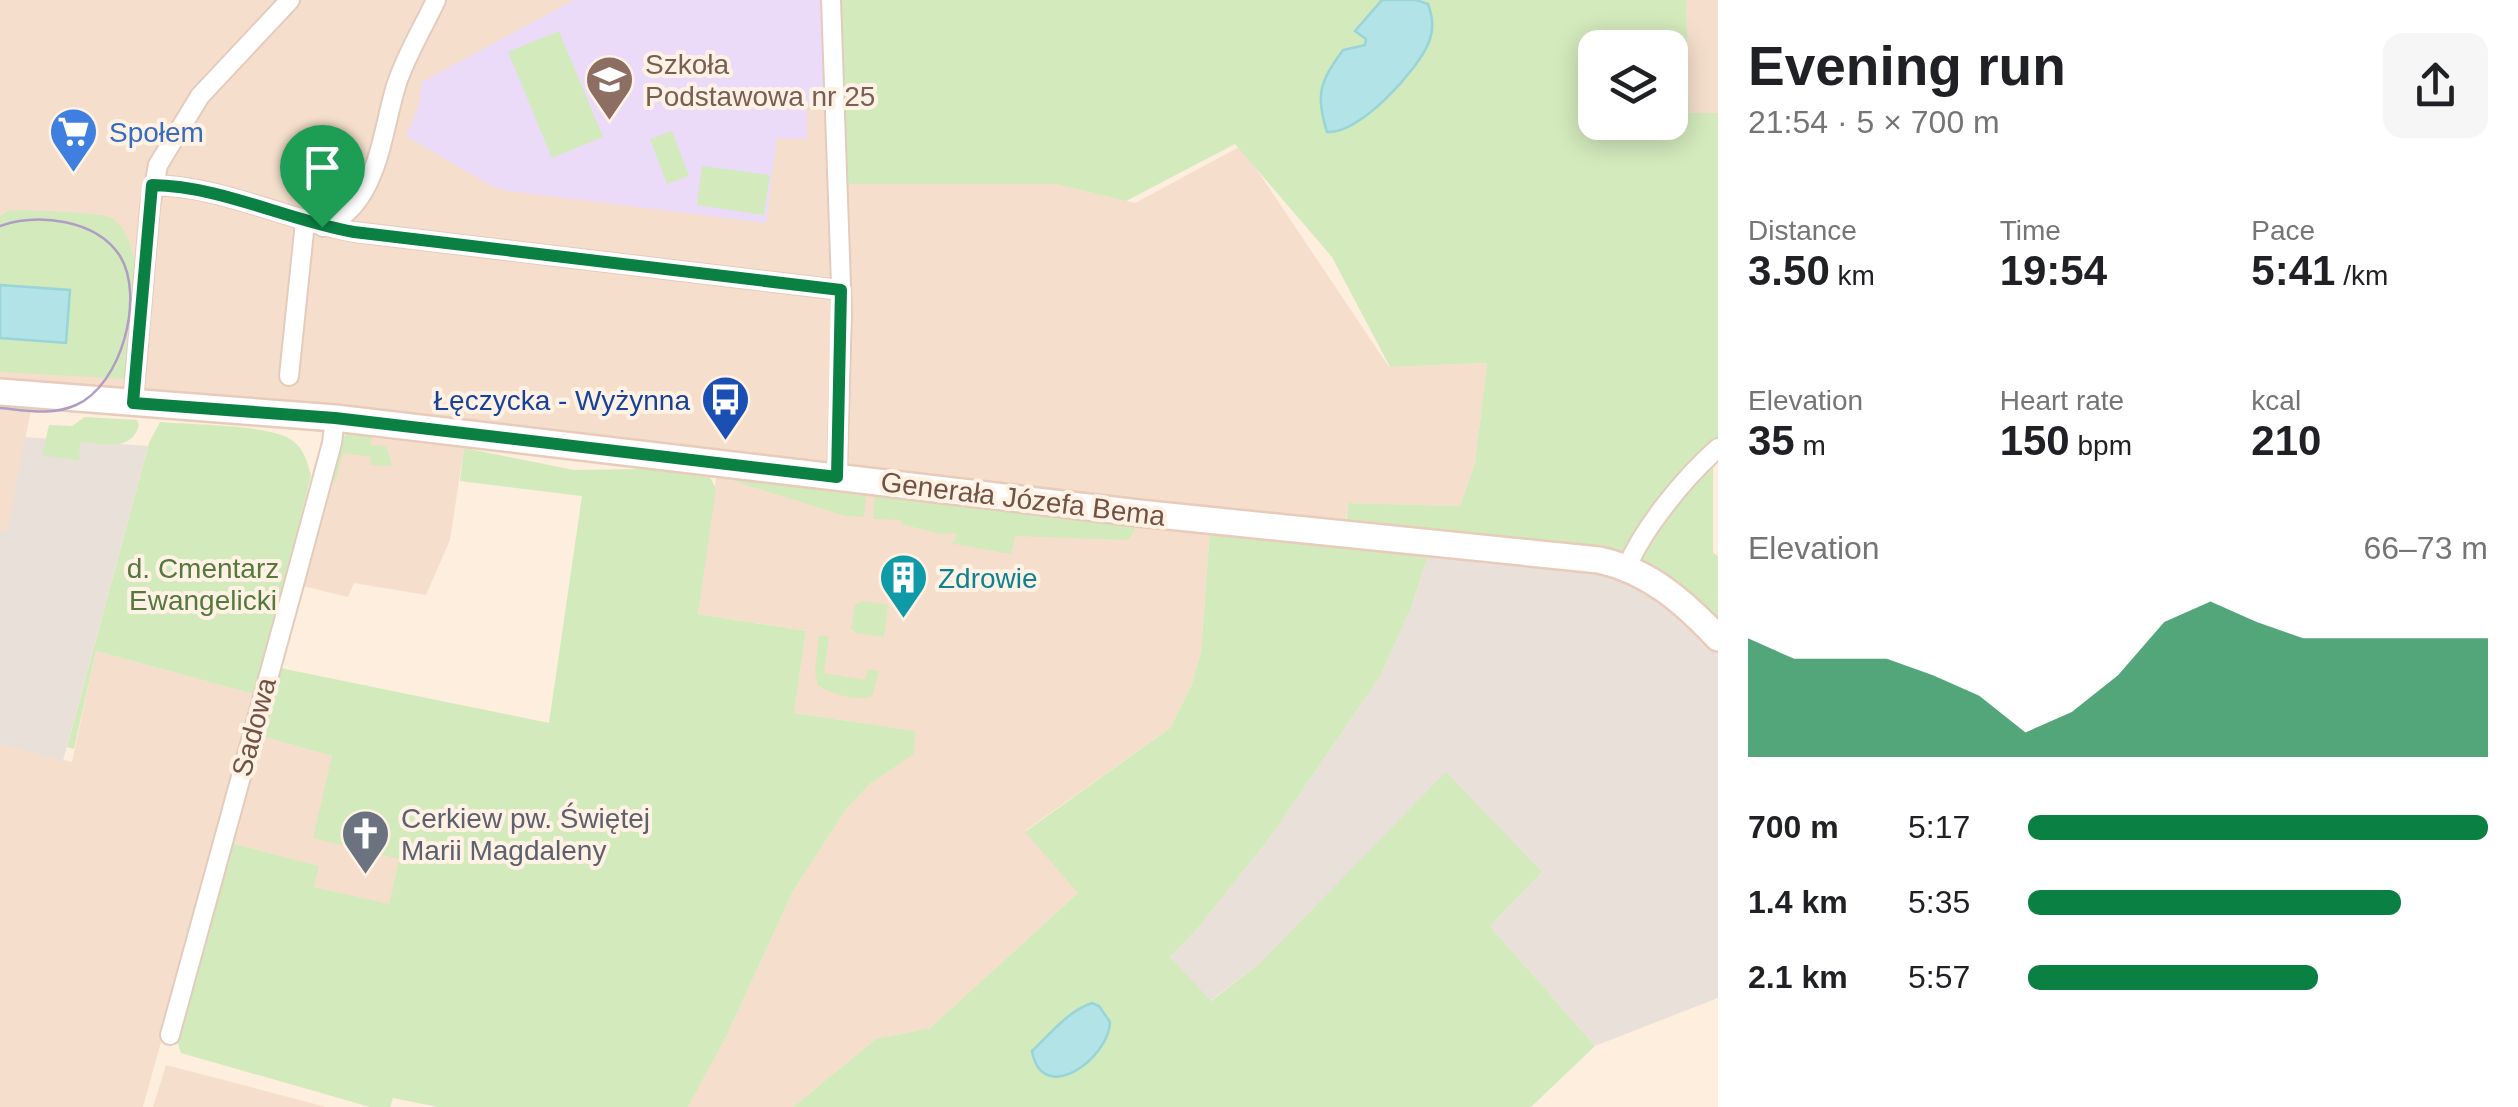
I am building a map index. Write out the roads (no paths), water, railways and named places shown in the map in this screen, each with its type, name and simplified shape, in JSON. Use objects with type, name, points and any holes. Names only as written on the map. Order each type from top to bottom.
[{"type":"street","points":[[133,403],[152,185],[166,149],[200,96],[290,0]]},
{"type":"street","points":[[313,225],[347,214],[367,184],[397,82],[436,0]]},
{"type":"street","points":[[831,0],[841,290],[837,477]]},
{"type":"street","points":[[152,185],[187,185],[313,225],[841,290]]},
{"type":"street","points":[[290,376],[313,225]]},
{"type":"street","name":"Generała Józefa Bema","points":[[0,392],[335,418],[1244,525],[1599,560],[1627,567],[1670,592],[1718,638]]},
{"type":"street","name":"Sadowa","points":[[170,1036],[332,443],[335,418]]},
{"type":"street","points":[[1627,567],[1696,468],[1718,448]]},
{"type":"water","points":[[1382,0],[1428,4],[1432,23],[1429,42],[1386,99],[1355,123],[1327,132],[1321,108],[1325,80],[1343,50],[1365,45],[1366,39],[1355,31]]},
{"type":"water","points":[[0,285],[70,290],[66,343],[0,338]]},
{"type":"water","points":[[1092,1003],[1099,1006],[1110,1022],[1099,1050],[1074,1071],[1048,1075],[1038,1067],[1032,1051],[1067,1017]]},
{"type":"tram line","points":[[0,226],[48,220],[96,234],[120,256],[130,293],[125,338],[117,360],[92,394],[76,405],[58,410],[0,408]]},
{"type":"place","name":"Szkoła Podstawowa nr 25","points":[[610,122]]},
{"type":"place","name":"Społem","points":[[74,174]]},
{"type":"place","name":"Łęczycka - Wyżynna","points":[[725,442]]},
{"type":"place","name":"Zdrowie","points":[[903,620]]},
{"type":"place","name":"Cerkiew pw. Świętej Marii Magdaleny","points":[[366,876]]},
{"type":"park label","name":"d. Cmentarz Ewangelicki","points":[[203,584]]}]
